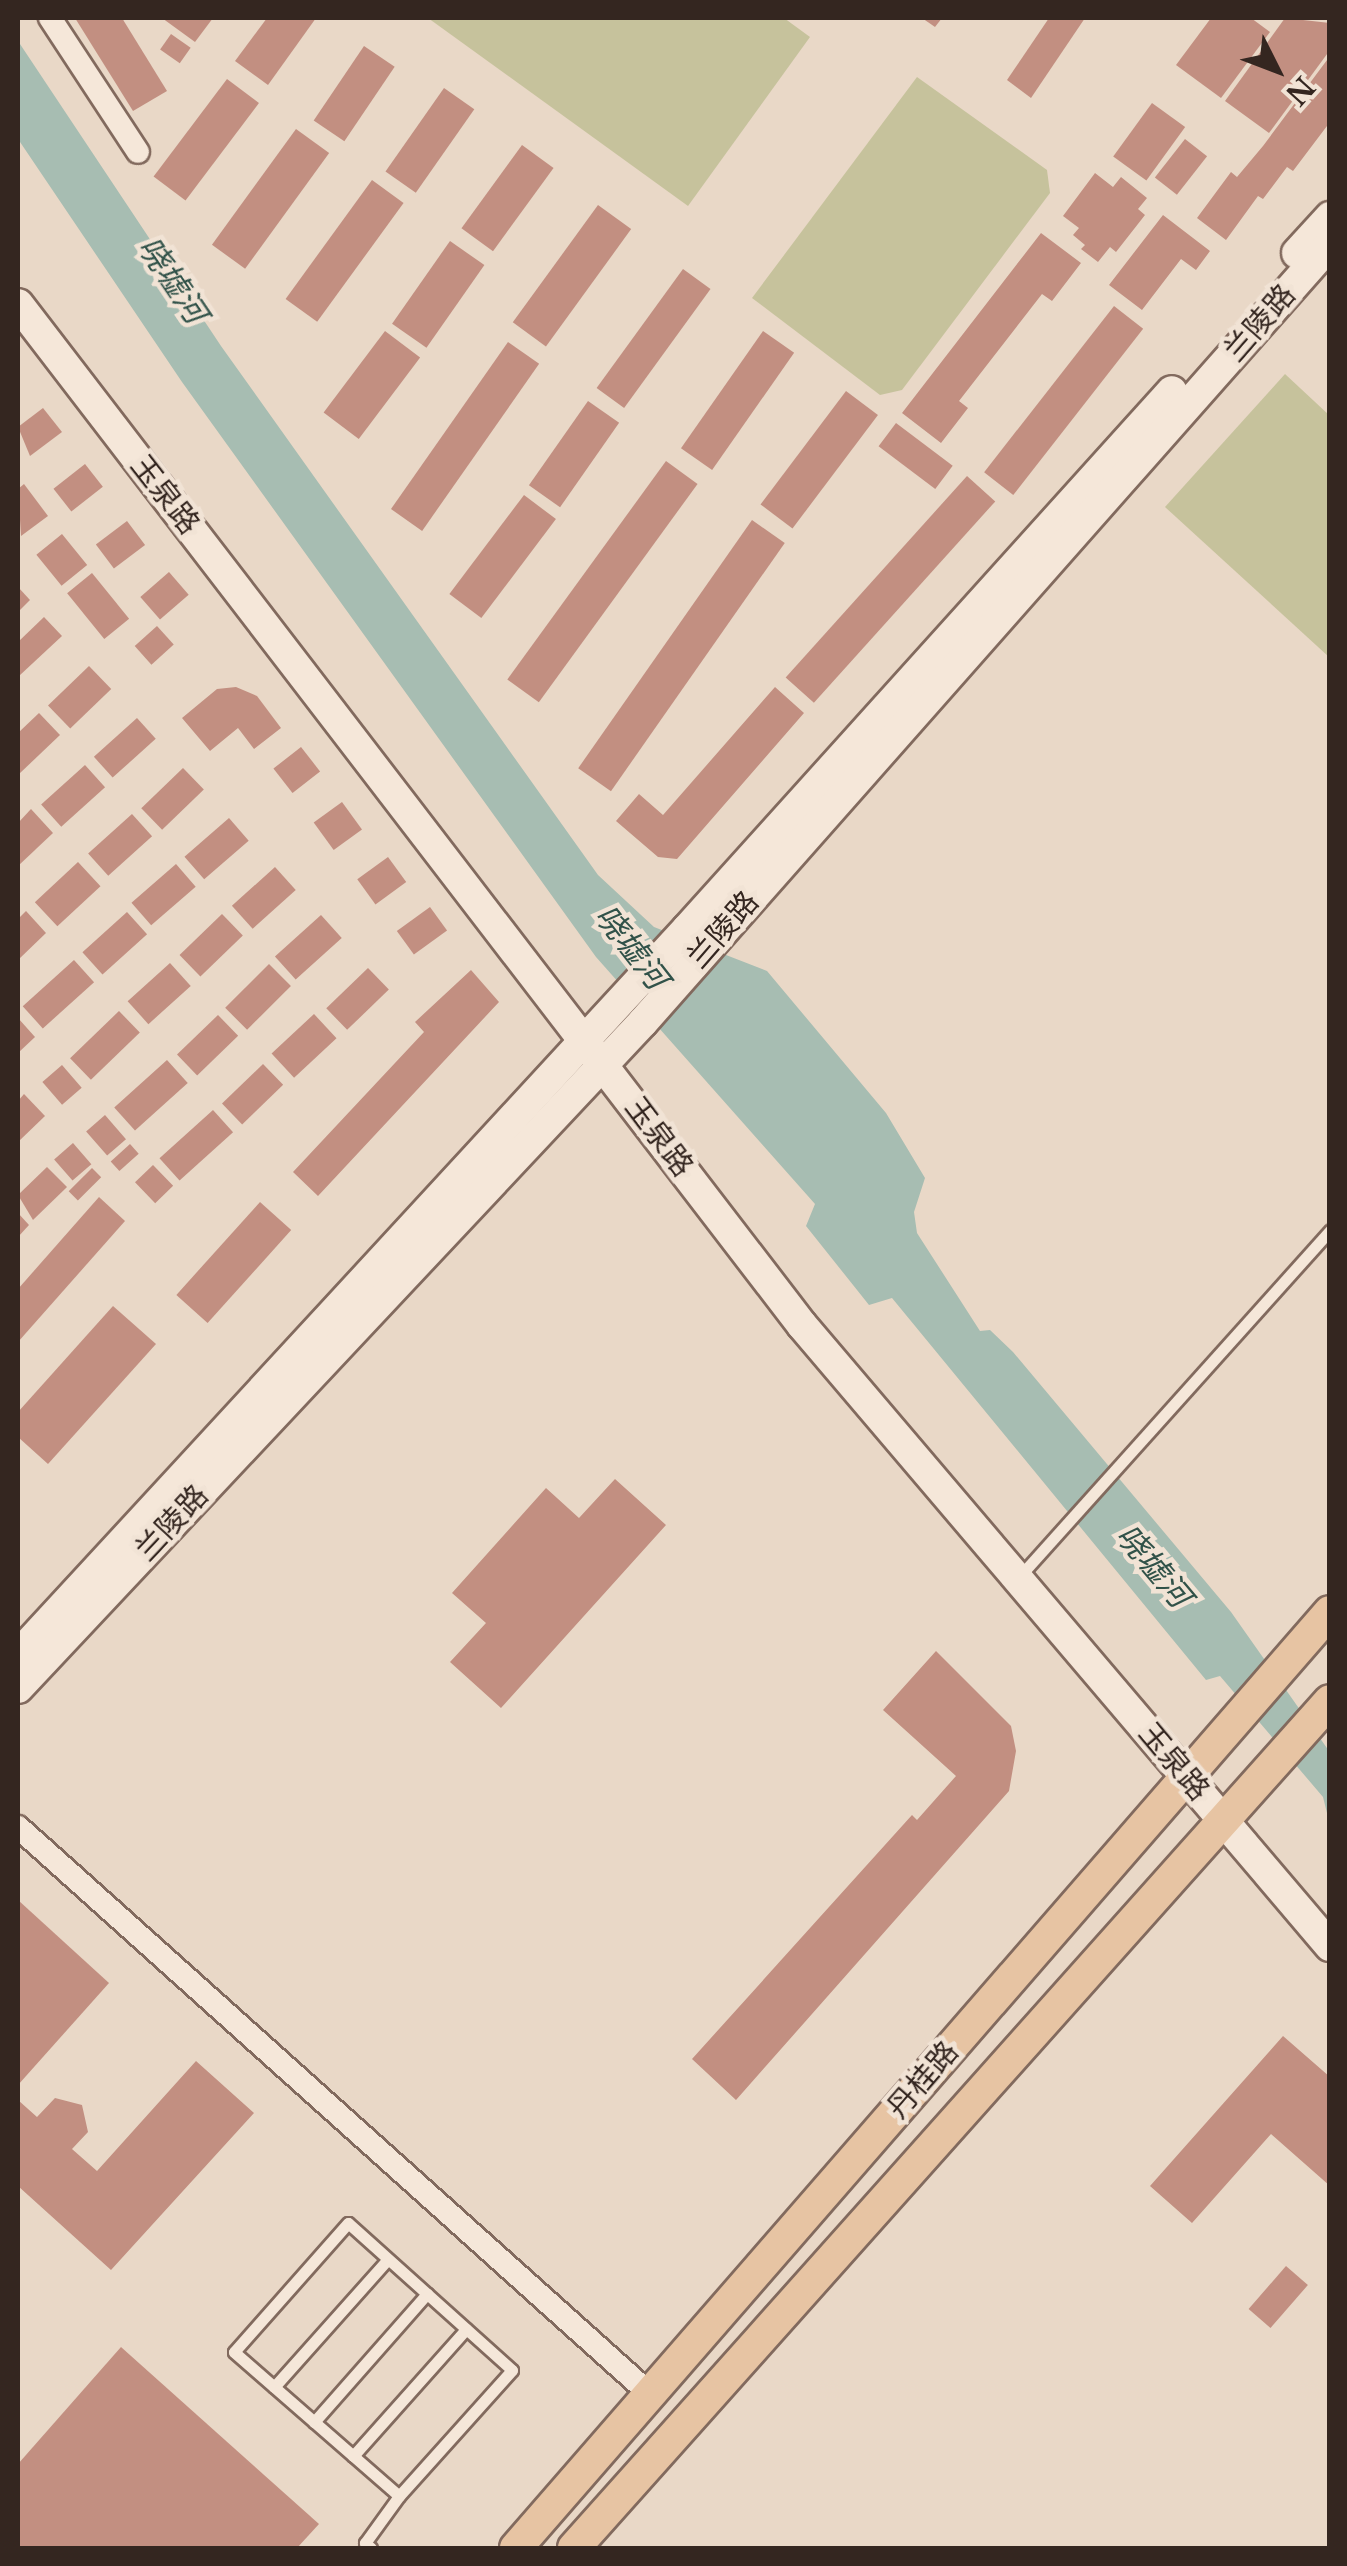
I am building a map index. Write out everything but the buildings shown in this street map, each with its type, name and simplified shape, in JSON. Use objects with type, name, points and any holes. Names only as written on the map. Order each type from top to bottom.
[{"type":"main road","name":"丹桂路","points":[[516,2548],[1330,1612]]},
{"type":"main road","name":"丹桂路","points":[[574,2548],[1329,1701]]},
{"type":"street","points":[[50,18],[138,152]]},
{"type":"street","name":"兰陵路","points":[[18,1655],[631,1014],[1330,217]]},
{"type":"street","name":"兰陵路","points":[[700,935],[1330,244]]},
{"type":"street","name":"玉泉路","points":[[18,304],[802,1325],[1330,1946]]},
{"type":"street","name":"兰陵路","points":[[18,1688],[594,1053]]},
{"type":"street","points":[[18,1828],[650,2394]]},
{"type":"lane","points":[[1018,1577],[1134,1445],[1325,1245],[1330,1230]]},
{"type":"lane","points":[[371,2548],[365,2543],[400,2496],[512,2370],[348,2223],[234,2352],[400,2496]]},
{"type":"lane","points":[[274,2387],[388,2258]]},
{"type":"lane","points":[[314,2422],[427,2294]]},
{"type":"lane","points":[[353,2456],[466,2329]]},
{"type":"shaded area","points":[[428,18],[784,18],[810,37],[688,206]]},
{"type":"shaded area","points":[[917,77],[1047,170],[1050,193],[902,390],[880,395],[752,298]]},
{"type":"shaded area","points":[[1285,374],[1329,415],[1329,657],[1165,507]]},
{"type":"water","name":"哓墟河","points":[[18,41],[221,346],[598,875],[654,927],[767,971],[886,1113],[925,1178],[914,1212],[917,1233],[980,1331],[990,1330],[1013,1352],[1231,1612],[1329,1751],[1329,1821],[1323,1797],[1220,1676],[1206,1680],[892,1298],[869,1305],[806,1226],[815,1204],[596,957],[182,382],[18,139]]}]
